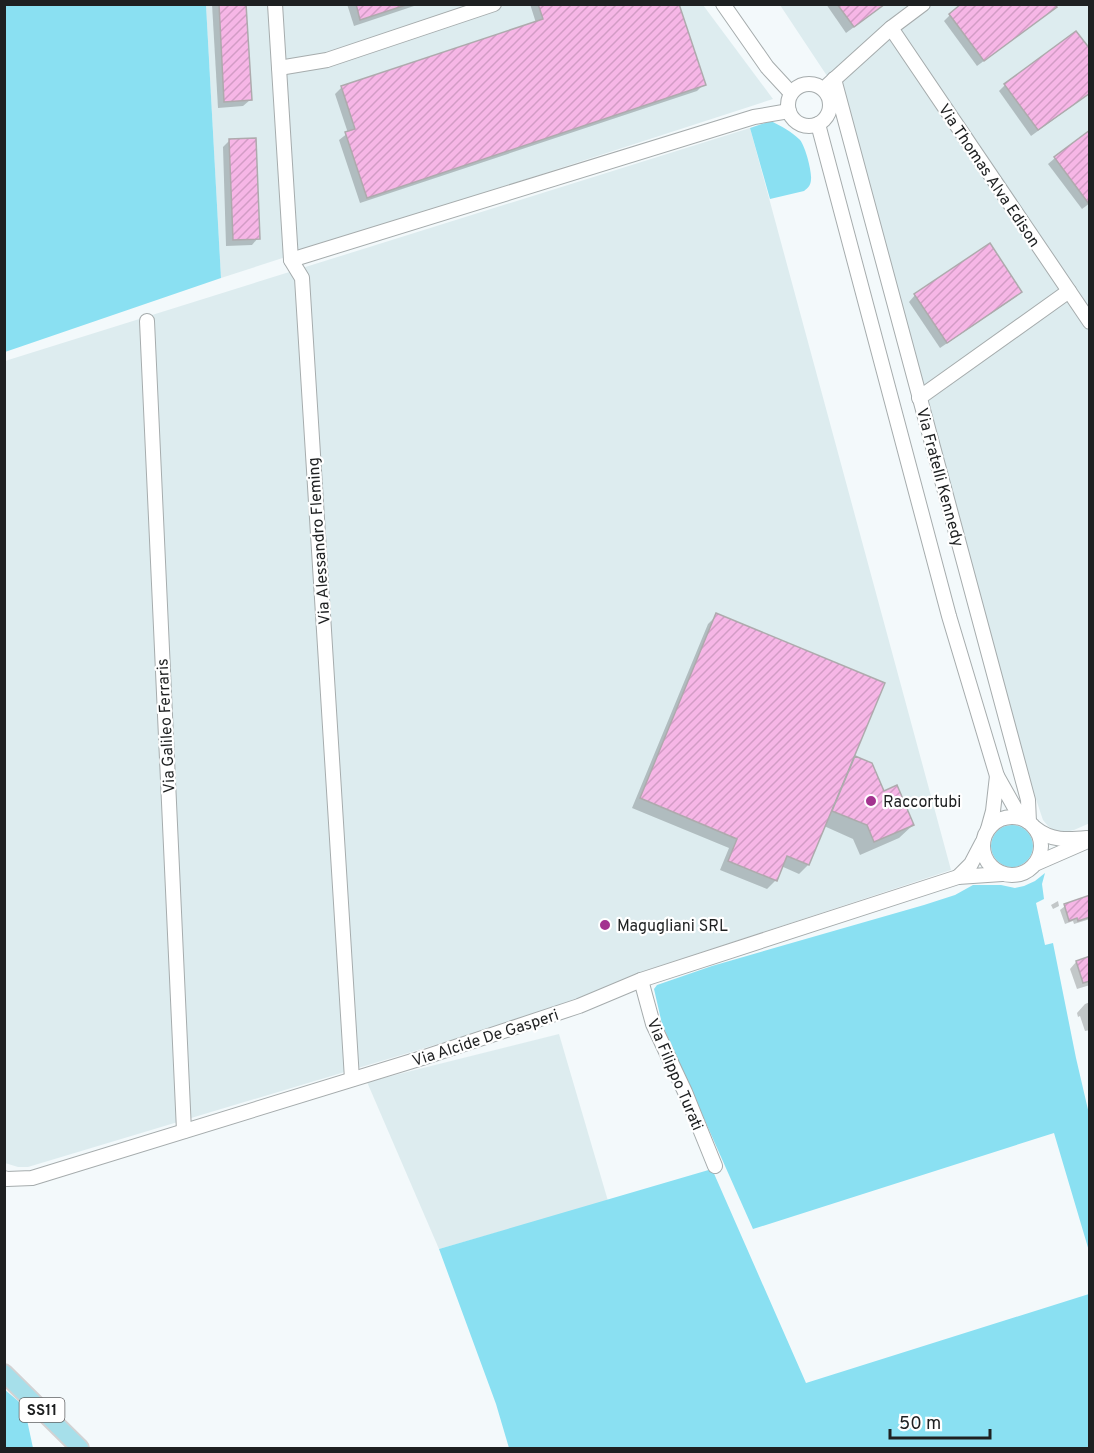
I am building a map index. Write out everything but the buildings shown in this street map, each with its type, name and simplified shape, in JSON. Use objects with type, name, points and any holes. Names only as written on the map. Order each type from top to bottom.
[{"type":"main road","name":"SS11","points":[[4,1373],[80,1449]]},
{"type":"street","name":"Via Alessandro Fleming","points":[[275,4],[291,260],[302,278],[352,1079]]},
{"type":"street","points":[[279,68],[327,60],[494,4]]},
{"type":"street","points":[[723,4],[766,67],[791,93]]},
{"type":"street","points":[[824,90],[891,28],[923,4]]},
{"type":"street","name":"Via Thomas Alva Edison","points":[[891,28],[1089,322]]},
{"type":"street","name":"Via Fratelli Kennedy","points":[[834,79],[1028,800],[1031,825]]},
{"type":"street","points":[[808,84],[815,84],[824,90],[830,107],[824,120],[818,124],[806,126],[795,120],[789,111],[791,93],[796,88],[808,84]]},
{"type":"street","points":[[291,260],[754,117],[789,111]]},
{"type":"street","name":"Via Fratelli Kennedy","points":[[818,124],[949,616],[998,776],[1015,808],[1031,825]]},
{"type":"street","points":[[919,398],[1069,291]]},
{"type":"street","name":"Via Galileo Ferraris","points":[[147,321],[184,1131]]},
{"type":"street","name":"Via Fratelli Kennedy","points":[[986,834],[993,811],[998,776]]},
{"type":"street","points":[[958,877],[971,864],[986,834],[995,822],[1003,818],[1021,818],[1052,838],[1089,839]]},
{"type":"street","points":[[986,834],[982,847],[989,865],[996,871],[1013,876],[1029,870],[1039,858],[1041,850],[1038,834],[1031,825]]},
{"type":"street","points":[[1035,864],[1089,839]]},
{"type":"street","name":"Via Alcide De Gasperi","points":[[6,1178],[32,1178],[422,1058],[579,1006],[641,980],[958,877],[1004,874]]},
{"type":"street","name":"Via Filippo Turati","points":[[641,980],[653,1024],[685,1092],[715,1166]]},
{"type":"shaded area","points":[[4,5],[206,5],[221,278],[5,352]]},
{"type":"shaded area","points":[[206,5],[703,5],[773,99],[221,278]]},
{"type":"shaded area","points":[[780,5],[1089,5],[1090,823],[1074,830],[1062,833],[1053,830],[1043,820],[1017,743],[843,100]]},
{"type":"shaded area","points":[[771,121],[796,136],[804,146],[811,179],[804,191],[770,199],[750,128]]},
{"type":"shaded area","points":[[750,128],[951,870],[639,973],[565,1004],[508,1023],[28,1167],[5,1163],[5,361]]},
{"type":"shaded area","points":[[1012,825],[1020,826],[1027,831],[1032,838],[1032,854],[1027,861],[1020,866],[1012,867],[1004,866],[997,861],[992,854],[991,846],[992,838],[997,831],[1004,826]]},
{"type":"shaded area","points":[[1045,873],[1042,884],[1044,899],[1036,903],[1045,945],[1053,943],[1089,1114],[1089,1251],[1054,1133],[753,1229],[662,1024],[654,989],[657,985],[712,966],[924,905],[955,895],[973,885],[1001,885],[1015,888],[1035,881]]},
{"type":"shaded area","points":[[559,1034],[608,1201],[439,1249],[367,1082]]},
{"type":"shaded area","points":[[712,1169],[806,1383],[1089,1294],[1089,1448],[509,1448],[496,1404],[439,1249]]},
{"type":"shaded area","points":[[4,1389],[24,1406],[33,1448],[5,1448]]},
{"type":"place","name":"Raccortubi","points":[[871,801]]},
{"type":"place","name":"Magugliani SRL","points":[[605,925]]}]
